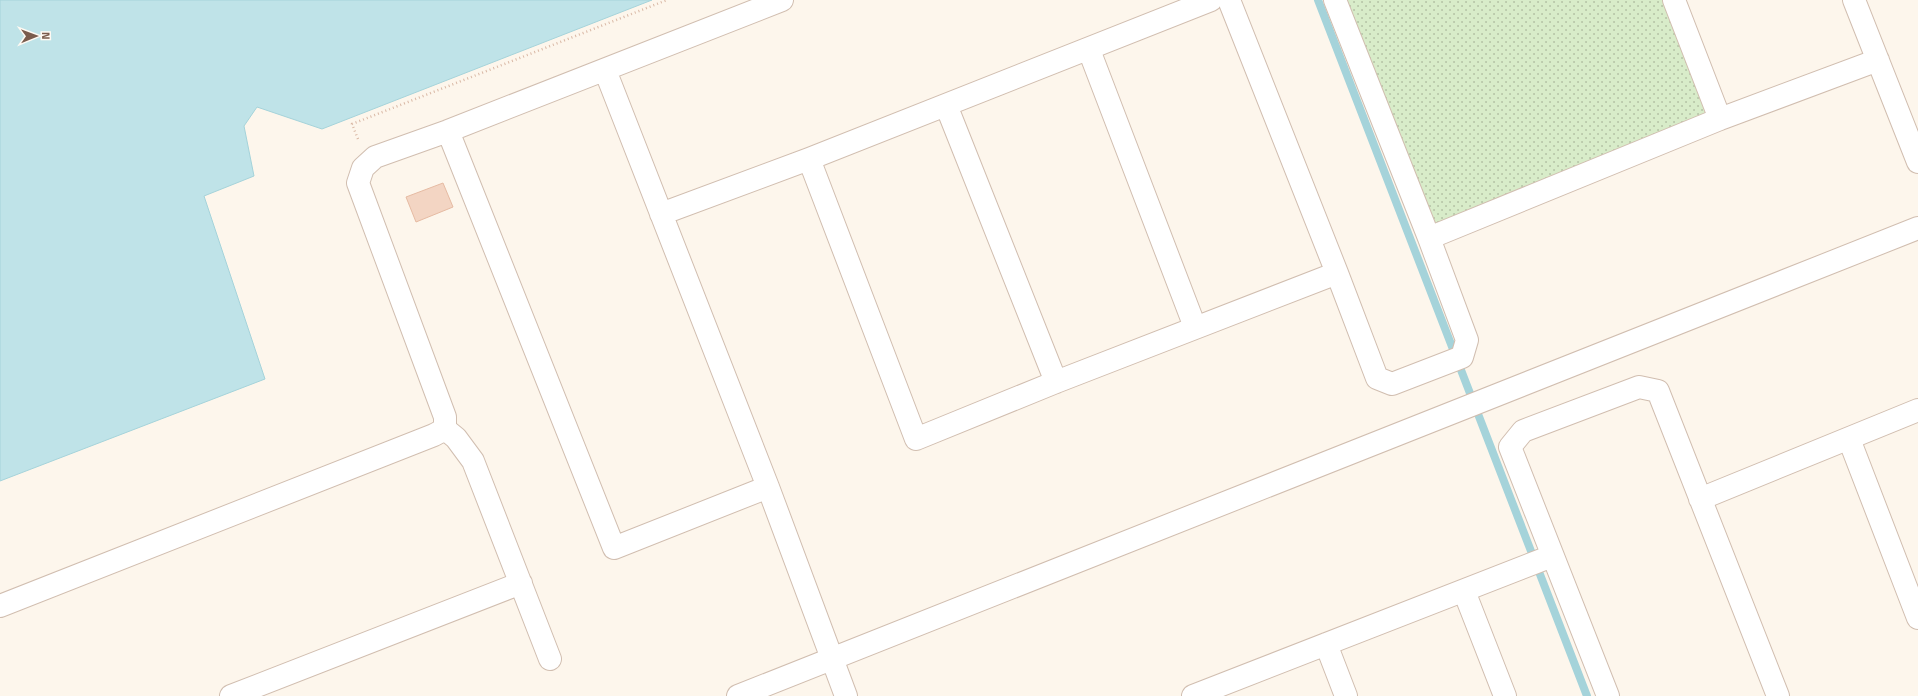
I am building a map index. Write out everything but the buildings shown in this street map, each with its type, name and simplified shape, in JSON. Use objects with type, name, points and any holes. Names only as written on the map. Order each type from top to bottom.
[{"type":"street","points":[[445,429],[445,417],[358,183],[363,168],[375,157],[448,131],[782,0]]},
{"type":"street","points":[[661,214],[809,159],[1089,50],[1211,0]]},
{"type":"street","points":[[1229,0],[1377,378],[1392,384],[1462,357],[1467,340],[1429,238],[1335,0]]},
{"type":"street","points":[[1674,0],[1720,119]]},
{"type":"street","points":[[1854,0],[1918,162]]},
{"type":"street","points":[[1089,50],[1195,328]]},
{"type":"street","points":[[1429,238],[1720,119],[1878,60]]},
{"type":"street","points":[[605,70],[768,487],[846,696]]},
{"type":"street","points":[[946,105],[1056,382]]},
{"type":"street","points":[[448,131],[614,548],[768,487]]},
{"type":"street","points":[[809,159],[916,439],[1056,382],[1337,273]]},
{"type":"street","points":[[738,696],[1918,228]]},
{"type":"street","points":[[1608,696],[1510,447],[1523,431],[1639,387],[1658,391],[1778,696]]},
{"type":"street","points":[[1700,499],[1918,410]]},
{"type":"street","points":[[445,429],[456,438],[473,461],[550,659]]},
{"type":"street","points":[[0,606],[434,435],[445,429]]},
{"type":"street","points":[[1849,439],[1918,618]]},
{"type":"street","points":[[1193,696],[1552,556]]},
{"type":"street","points":[[231,696],[521,583]]},
{"type":"street","points":[[1464,590],[1504,696]]},
{"type":"street","points":[[1326,644],[1346,696]]},
{"type":"path","points":[[367,164],[352,124],[667,0]]},
{"type":"green space","points":[[1335,0],[1674,0],[1720,119],[1429,238]]},
{"type":"water","points":[[0,0],[652,0],[322,129],[257,107],[244,126],[254,176],[204,196],[265,379],[0,481]]},
{"type":"waterway","points":[[1318,0],[1587,696]]}]
